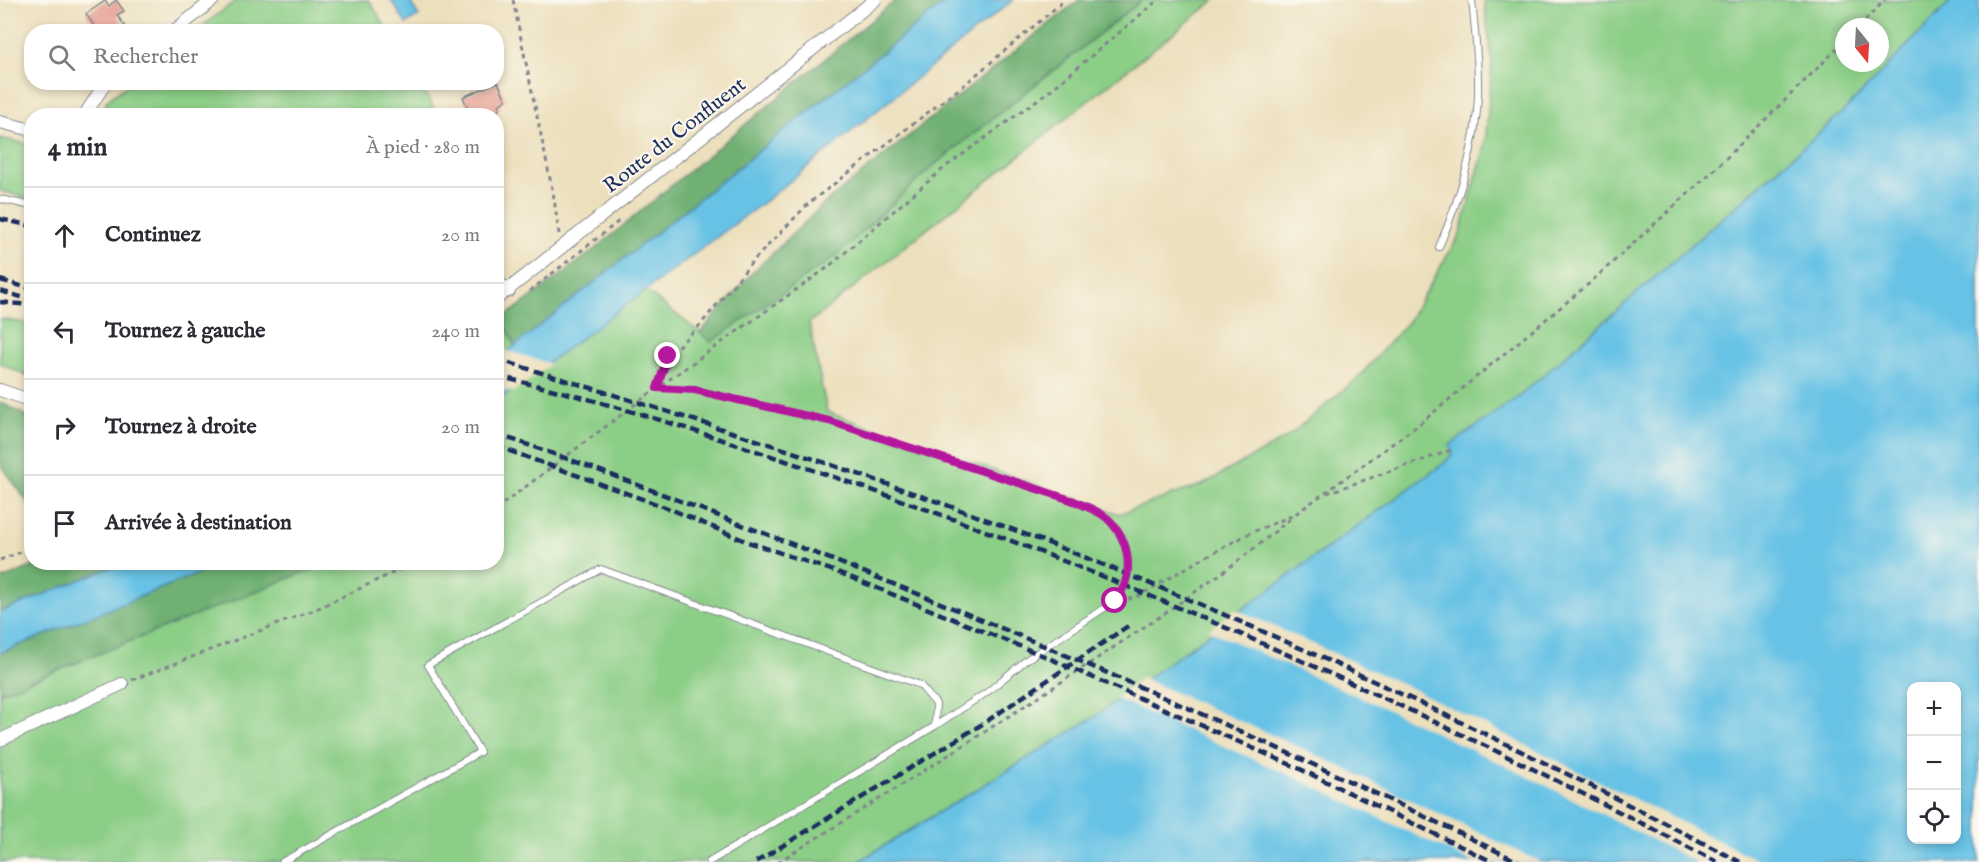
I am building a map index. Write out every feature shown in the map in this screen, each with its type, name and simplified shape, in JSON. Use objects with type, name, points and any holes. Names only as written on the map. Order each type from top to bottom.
[{"type":"street","points":[[182,24],[213,0]]},
{"type":"street","name":"Route du Confluent","points":[[504,294],[875,0]]},
{"type":"street","points":[[89,108],[101,90]]},
{"type":"street","points":[[0,122],[24,128]]},
{"type":"street","points":[[504,287],[509,291]]},
{"type":"street","points":[[0,390],[24,398]]},
{"type":"street","points":[[0,740],[122,684]]},
{"type":"lane","points":[[1439,247],[1453,215],[1472,146],[1478,98],[1472,0]]},
{"type":"lane","points":[[0,199],[24,204]]},
{"type":"lane","points":[[709,862],[935,726],[986,693],[1026,660],[1115,601],[1124,590],[1129,562],[1123,538],[1107,518],[1074,501]]},
{"type":"lane","points":[[282,862],[480,752],[428,665],[602,569],[921,685],[936,704],[935,726]]},
{"type":"path","points":[[513,0],[554,198],[561,251]]},
{"type":"path","points":[[657,388],[668,356],[701,324],[752,262],[809,203],[964,85],[1065,0]]},
{"type":"path","points":[[504,503],[657,388],[827,268],[944,168],[1052,89],[1158,0]]},
{"type":"path","points":[[1867,18],[1885,0]]},
{"type":"path","points":[[778,862],[958,751],[1126,639],[1262,543],[1294,515],[1417,426],[1591,282],[1714,170],[1835,51]]},
{"type":"path","points":[[657,388],[695,390],[829,421],[1074,501]]},
{"type":"path","points":[[1322,495],[1452,450]]},
{"type":"path","points":[[1115,601],[1135,598],[1214,552],[1294,515]]},
{"type":"path","points":[[0,560],[24,551]]},
{"type":"path","points":[[122,684],[314,610],[399,570]]},
{"type":"green space","points":[[237,0],[369,0],[384,24],[205,24]]},
{"type":"green space","points":[[896,0],[948,0],[515,346],[504,323],[504,318],[590,253]]},
{"type":"green space","points":[[1079,0],[1142,0],[933,166],[836,256],[711,342],[700,333],[751,274],[827,201]]},
{"type":"green space","points":[[1142,0],[1215,0],[809,323],[827,412],[1119,514],[1204,484],[1286,438],[1358,378],[1409,320],[1460,234],[1485,146],[1492,61],[1484,0],[1952,0],[1889,65],[1889,18],[1835,18],[1835,72],[1882,72],[1843,112],[1521,395],[1451,445],[1453,454],[1443,464],[1090,720],[858,862],[0,862],[0,693],[309,570],[504,570],[504,396],[644,290],[711,341],[836,256],[933,166]]},
{"type":"green space","points":[[121,90],[423,90],[434,108],[108,108],[105,102]]},
{"type":"green space","points":[[0,138],[24,143],[24,197],[0,191]]},
{"type":"green space","points":[[0,319],[24,323],[24,375],[0,363]]},
{"type":"green space","points":[[504,323],[515,346],[504,355]]},
{"type":"green space","points":[[0,402],[24,414],[24,497],[0,464]]},
{"type":"green space","points":[[24,570],[105,570],[0,612],[0,580]]},
{"type":"green space","points":[[207,570],[309,570],[0,693],[0,653]]},
{"type":"water","points":[[391,0],[409,0],[419,16],[406,24]]},
{"type":"water","points":[[948,0],[1013,0],[768,199],[504,396],[504,354]]},
{"type":"water","points":[[1952,0],[1979,0],[1979,862],[858,862],[1090,720],[1443,464],[1453,454],[1450,445],[1521,395],[1843,112],[1882,72],[1889,72],[1889,65]]},
{"type":"water","points":[[105,570],[207,570],[0,653],[0,612]]},
{"type":"pier","points":[[504,351],[551,364],[513,392],[504,390]]},
{"type":"pier","points":[[1235,609],[1407,686],[1761,862],[1696,862],[1549,787],[1391,711],[1208,630]]},
{"type":"pier","points":[[1142,678],[1310,752],[1540,862],[1472,862],[1298,779],[1115,698]]},
{"type":"building","points":[[116,0],[124,11],[117,15],[123,24],[93,24],[86,14],[105,1],[109,6]]},
{"type":"building","points":[[479,90],[502,90],[506,100],[499,105],[500,108],[468,108],[463,97]]},
{"type":"railway","points":[[0,219],[24,224]]},
{"type":"railway","points":[[0,280],[24,287]]},
{"type":"railway","points":[[0,291],[24,298]]},
{"type":"railway","points":[[0,302],[24,304]]},
{"type":"railway","points":[[504,361],[855,473],[1066,550],[1238,621],[1408,697],[1740,862]]},
{"type":"railway","points":[[504,378],[616,407],[735,444],[929,510],[1045,554],[1272,648],[1385,699],[1496,751],[1717,862]]},
{"type":"railway","points":[[504,437],[707,511],[1034,642],[1229,726],[1519,862]]},
{"type":"railway","points":[[504,449],[670,509],[748,542],[840,573],[1044,656],[1298,768],[1493,862]]},
{"type":"railway","points":[[756,862],[984,723],[1128,626]]},
{"type":"route","points":[[668,356],[657,388],[695,390],[829,421],[1074,501],[1107,518],[1123,538],[1129,562],[1124,590],[1115,601]]}]
